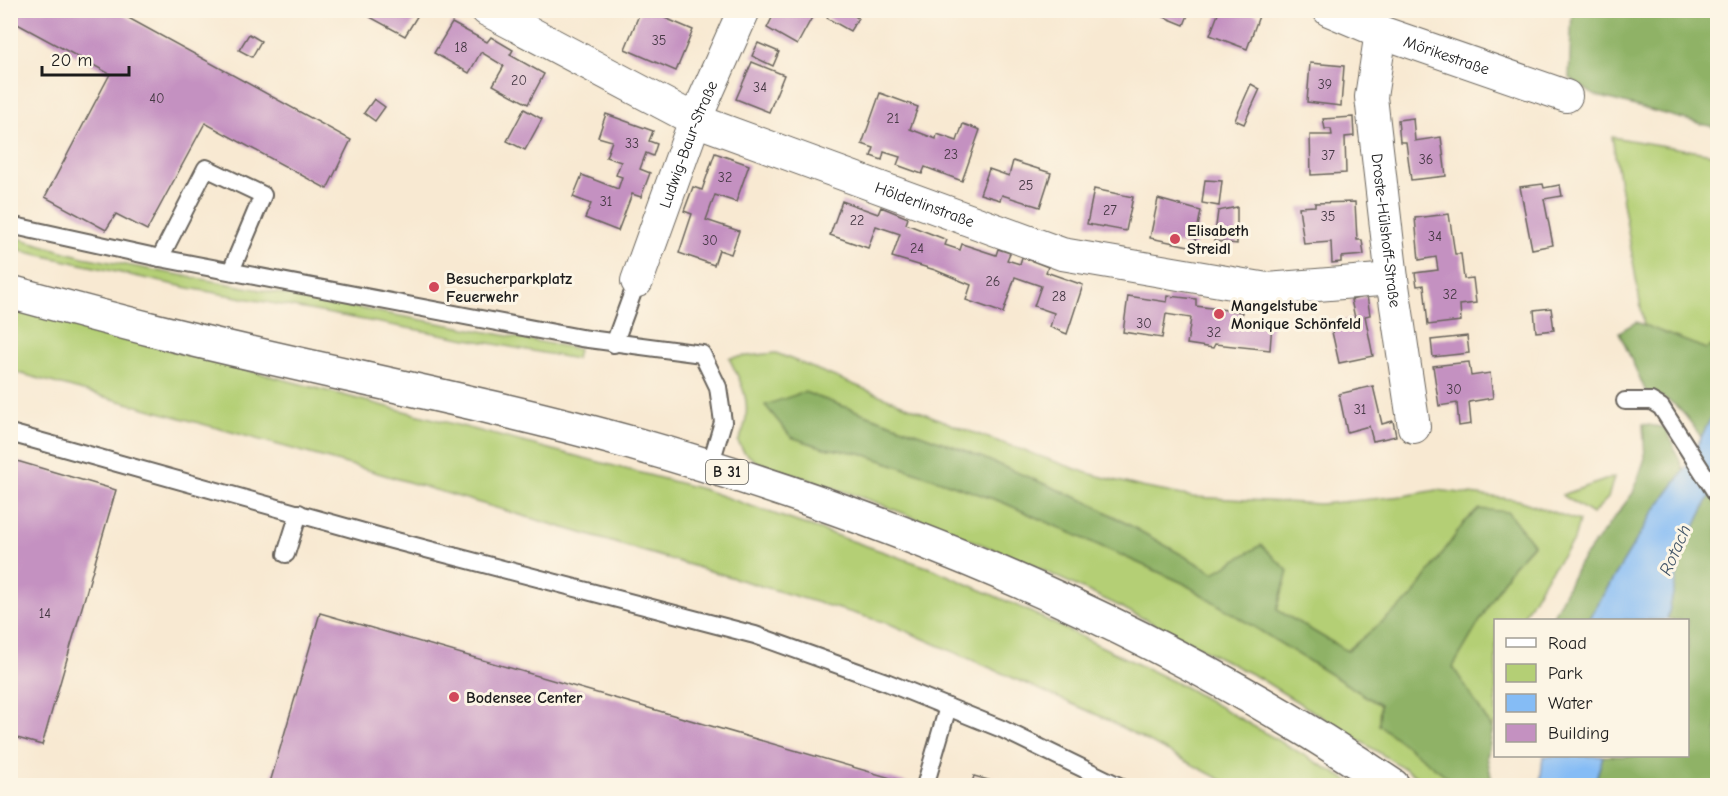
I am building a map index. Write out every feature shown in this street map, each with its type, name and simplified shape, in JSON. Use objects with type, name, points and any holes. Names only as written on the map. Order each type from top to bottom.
[{"type":"main road","name":"B 31","points":[[10,292],[154,330],[529,418],[710,466],[916,538],[1092,615],[1255,700],[1394,786]]},
{"type":"street","name":"Hölderlinstraße","points":[[487,10],[695,120],[1062,254],[1267,289],[1392,279]]},
{"type":"street","name":"Ludwig-Baur-Straße","points":[[637,280],[695,120],[744,10]]},
{"type":"street","name":"Mörikestraße","points":[[1329,10],[1381,32],[1566,96]]},
{"type":"street","name":"Droste-Hülshoff-Straße","points":[[1381,32],[1371,97],[1392,279],[1414,427]]},
{"type":"lane","points":[[160,258],[207,168],[263,195],[231,271]]},
{"type":"lane","points":[[10,225],[160,258],[614,344],[702,354],[718,387],[723,422],[710,466]]},
{"type":"lane","points":[[614,344],[637,280]]},
{"type":"lane","points":[[1625,401],[1651,401],[1661,407],[1718,496]]},
{"type":"lane","points":[[10,433],[755,635],[1002,729],[1119,786]]},
{"type":"lane","points":[[286,554],[299,513]]},
{"type":"lane","points":[[925,786],[948,707]]},
{"type":"green space","points":[[1572,11],[1717,11],[1717,128],[1594,95],[1569,78]]},
{"type":"green space","points":[[1612,137],[1717,155],[1717,344],[1706,349],[1644,326]]},
{"type":"green space","points":[[11,236],[83,257],[578,349],[576,359],[189,288],[26,252],[11,246]]},
{"type":"green space","points":[[10,308],[702,489],[933,569],[1020,607],[1185,687],[1356,785],[1231,785],[1102,717],[890,624],[354,466],[11,371]]},
{"type":"green space","points":[[1636,322],[1706,349],[1717,344],[1717,406],[1701,437],[1684,414],[1672,403],[1646,392],[1619,332]]},
{"type":"green space","points":[[776,353],[963,429],[1087,473],[1193,497],[1320,504],[1403,496],[1437,490],[1518,500],[1579,521],[1574,540],[1547,576],[1522,619],[1494,619],[1493,730],[1452,667],[1509,571],[1533,545],[1479,509],[1464,523],[1411,598],[1347,651],[1277,610],[1288,571],[1214,573],[1092,504],[964,450],[804,392],[824,448],[860,453],[1002,502],[1183,583],[1380,705],[1379,725],[1458,785],[1431,785],[1259,678],[1115,604],[1023,561],[875,502],[757,462],[744,452],[738,442],[746,419],[746,399],[729,358]]},
{"type":"green space","points":[[804,392],[964,450],[1092,504],[1214,573],[1261,545],[1288,571],[1277,610],[1347,651],[1411,598],[1464,523],[1479,509],[1508,512],[1533,544],[1509,571],[1453,667],[1493,730],[1487,757],[1493,785],[1458,785],[1379,725],[1380,705],[1183,583],[1002,502],[860,453],[824,448],[791,437],[765,405]]},
{"type":"green space","points":[[1643,424],[1666,428],[1684,471],[1653,513],[1589,619],[1552,619],[1579,564],[1633,493],[1645,458]]},
{"type":"green space","points":[[1614,477],[1608,498],[1592,514],[1562,495]]},
{"type":"green space","points":[[1717,481],[1717,785],[1594,786],[1603,757],[1689,757],[1689,619],[1667,619],[1682,554]]},
{"type":"water","name":"Rotach","points":[[1717,406],[1717,481],[1682,554],[1667,619],[1589,619],[1653,513],[1684,471]]},
{"type":"water","points":[[1543,757],[1603,757],[1594,785],[1540,785]]},
{"type":"building","points":[[10,10],[114,10],[351,140],[327,189],[205,123],[147,230],[116,214],[106,230],[45,197],[110,74],[10,20]]},
{"type":"building","points":[[374,10],[421,10],[405,36],[370,17]]},
{"type":"building","points":[[641,10],[669,10],[665,18],[693,30],[676,71],[625,49]]},
{"type":"building","points":[[776,10],[816,10],[797,45],[767,28]]},
{"type":"building","points":[[832,10],[845,10],[858,18],[850,31],[827,18]]},
{"type":"building","points":[[1147,10],[1190,10],[1184,25]]},
{"type":"building","points":[[1208,10],[1246,10],[1259,16],[1247,49],[1210,35],[1218,14]]},
{"type":"building","points":[[452,23],[487,42],[491,37],[513,50],[510,55],[544,74],[528,104],[493,85],[504,66],[481,52],[469,73],[434,53]]},
{"type":"building","points":[[249,34],[261,41],[252,57],[239,50]]},
{"type":"building","points":[[758,43],[779,52],[773,66],[752,56]]},
{"type":"building","points":[[752,62],[784,75],[769,112],[736,99]]},
{"type":"building","points":[[1310,63],[1344,66],[1341,106],[1307,102]]},
{"type":"building","points":[[1251,84],[1260,89],[1244,124],[1235,120]]},
{"type":"building","points":[[880,93],[918,107],[910,129],[936,139],[937,134],[957,141],[963,124],[980,130],[962,181],[925,167],[922,174],[897,165],[900,157],[884,152],[882,160],[871,156],[874,148],[862,144]]},
{"type":"building","points":[[374,99],[385,107],[375,121],[364,113]]},
{"type":"building","points":[[524,109],[542,119],[525,150],[507,141]]},
{"type":"building","points":[[606,114],[653,131],[649,141],[657,144],[653,156],[646,153],[640,169],[650,173],[641,197],[632,194],[618,231],[585,218],[591,204],[573,197],[582,175],[618,189],[622,177],[616,175],[621,162],[606,157],[612,141],[598,137]]},
{"type":"building","points":[[1353,117],[1354,136],[1345,137],[1346,173],[1311,175],[1310,135],[1332,135],[1331,129],[1325,129],[1323,119]]},
{"type":"building","points":[[1413,118],[1415,141],[1441,137],[1446,176],[1411,180],[1406,142],[1400,142],[1398,120]]},
{"type":"building","points":[[715,153],[749,165],[736,202],[715,195],[706,220],[739,231],[731,254],[719,250],[714,265],[679,253],[692,214],[684,211],[693,187],[702,190]]},
{"type":"building","points":[[1013,161],[1051,173],[1040,207],[1002,195],[1000,200],[980,194],[989,169],[1009,176]]},
{"type":"building","points":[[1205,180],[1222,181],[1219,206],[1202,203]]},
{"type":"building","points":[[1543,184],[1544,188],[1560,185],[1562,196],[1544,199],[1553,245],[1532,249],[1520,187]]},
{"type":"building","points":[[1094,189],[1133,197],[1126,231],[1087,224]]},
{"type":"building","points":[[1158,199],[1201,211],[1194,247],[1150,238]]},
{"type":"building","points":[[842,201],[878,214],[881,207],[908,218],[906,224],[947,240],[945,245],[960,250],[962,244],[996,255],[998,249],[1010,253],[1007,260],[1020,264],[1022,257],[1048,267],[1046,272],[1083,285],[1067,334],[1050,327],[1054,313],[1034,306],[1041,286],[1015,277],[1003,313],[966,300],[971,285],[935,270],[892,257],[900,234],[876,226],[868,248],[830,235]]},
{"type":"building","points":[[1355,202],[1357,240],[1362,240],[1364,255],[1341,257],[1341,262],[1332,263],[1331,242],[1304,244],[1299,207],[1315,206],[1315,203]]},
{"type":"building","points":[[1237,207],[1237,244],[1214,241],[1218,211]]},
{"type":"building","points":[[1449,214],[1455,254],[1461,254],[1464,279],[1473,278],[1476,303],[1460,305],[1461,321],[1428,325],[1424,285],[1417,286],[1415,273],[1438,270],[1436,257],[1419,260],[1415,218]]},
{"type":"building","points":[[1128,296],[1167,302],[1168,296],[1196,299],[1196,306],[1242,312],[1241,320],[1272,323],[1270,350],[1215,344],[1213,348],[1187,344],[1191,318],[1166,314],[1162,338],[1123,332]]},
{"type":"building","points":[[1367,296],[1370,315],[1365,316],[1373,356],[1339,363],[1330,323],[1355,318],[1351,300]]},
{"type":"building","points":[[1551,308],[1554,330],[1536,332],[1534,310]]},
{"type":"building","points":[[1467,336],[1469,353],[1433,357],[1431,340]]},
{"type":"building","points":[[1469,362],[1471,376],[1490,373],[1493,398],[1469,402],[1471,424],[1459,426],[1457,403],[1439,406],[1433,366]]},
{"type":"building","points":[[1373,386],[1382,424],[1393,421],[1396,436],[1373,441],[1369,426],[1347,432],[1339,394]]},
{"type":"building","points":[[10,459],[116,490],[42,745],[10,736]]},
{"type":"building","name":"Bodensee Center","points":[[320,613],[915,785],[915,786],[269,786]]},
{"type":"building","points":[[974,776],[1006,785],[1006,786],[971,786]]},
{"type":"place","name":"Elisabeth Streidl","points":[[1175,239]]},
{"type":"place","name":"Besucherparkplatz Feuerwehr","points":[[434,287]]},
{"type":"place","name":"Mangelstube Monique Schönfeld","points":[[1219,314]]},
{"type":"place","name":"Bodensee Center","points":[[454,697]]}]
